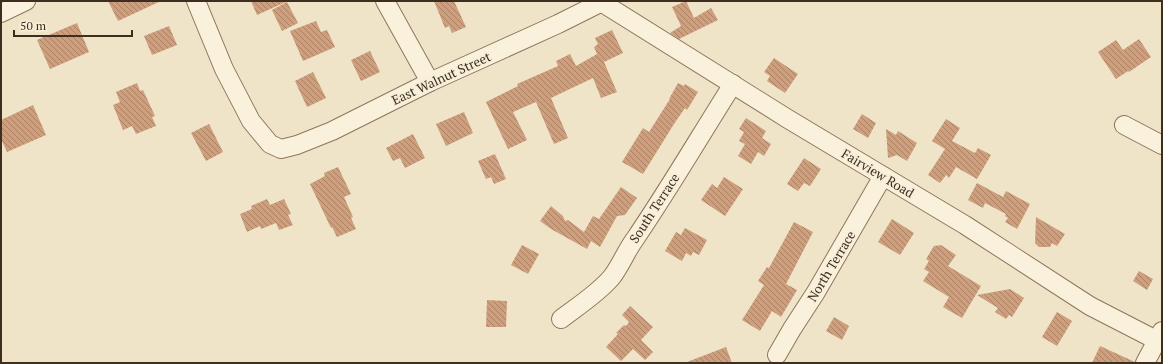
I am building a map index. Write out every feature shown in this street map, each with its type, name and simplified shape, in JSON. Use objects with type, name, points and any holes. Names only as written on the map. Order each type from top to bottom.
[{"type":"street","points":[[1,13],[26,1]]},
{"type":"street","name":"East Walnut Street","points":[[196,1],[224,69],[251,121],[270,144],[281,149],[297,145],[332,131],[430,82],[558,24],[602,2]]},
{"type":"street","points":[[385,1],[430,82]]},
{"type":"street","name":"Fairview Road","points":[[602,2],[733,84],[965,225],[1090,306],[1160,338]]},
{"type":"street","name":"South Terrace","points":[[561,319],[591,297],[611,278],[733,84]]},
{"type":"street","points":[[1124,125],[1162,145]]},
{"type":"street","name":"North Terrace","points":[[777,355],[816,292],[883,176]]},
{"type":"street","points":[[1145,363],[1160,338]]},
{"type":"building","points":[[108,1],[161,1],[118,21]]},
{"type":"building","points":[[251,1],[288,1],[257,15]]},
{"type":"building","points":[[434,1],[454,1],[466,27],[452,33],[449,26],[445,28]]},
{"type":"building","points":[[686,1],[694,18],[711,8],[718,20],[679,39],[670,33],[681,26],[672,7]]},
{"type":"building","points":[[287,2],[298,23],[282,31],[272,10]]},
{"type":"building","points":[[316,21],[321,32],[327,30],[335,47],[303,61],[290,31]]},
{"type":"building","points":[[77,23],[89,52],[50,69],[37,40]]},
{"type":"building","points":[[169,26],[177,45],[152,55],[144,36]]},
{"type":"building","points":[[612,30],[623,53],[604,62],[617,92],[601,98],[593,78],[551,98],[568,138],[554,144],[536,102],[513,112],[527,140],[508,149],[486,102],[518,86],[517,84],[558,66],[556,61],[570,54],[576,66],[597,54],[594,47],[598,44],[595,38]]},
{"type":"building","points":[[1139,39],[1151,57],[1116,79],[1098,52],[1116,40],[1123,50]]},
{"type":"building","points":[[370,51],[380,72],[361,81],[351,60]]},
{"type":"building","points":[[774,58],[798,74],[785,93],[767,81],[770,76],[764,72]]},
{"type":"building","points":[[313,72],[326,98],[307,107],[295,81]]},
{"type":"building","points":[[137,83],[140,91],[143,90],[155,116],[152,117],[156,126],[136,134],[132,126],[123,130],[113,105],[120,102],[116,92]]},
{"type":"building","points":[[678,83],[684,86],[685,84],[698,92],[687,110],[685,108],[674,124],[643,174],[622,162],[643,128],[649,132],[670,99]]},
{"type":"building","points":[[33,105],[46,135],[7,152],[1,139],[1,120]]},
{"type":"building","points":[[464,112],[473,133],[446,146],[436,124]]},
{"type":"building","points":[[862,114],[876,123],[868,138],[853,129]]},
{"type":"building","points":[[746,118],[766,131],[762,138],[771,144],[764,156],[758,152],[751,164],[738,156],[745,144],[739,141],[744,132],[739,129]]},
{"type":"building","points":[[946,119],[960,128],[952,141],[975,153],[978,148],[991,155],[977,179],[956,167],[949,178],[946,175],[940,183],[928,175],[945,149],[932,141]]},
{"type":"building","points":[[209,124],[223,152],[206,161],[191,133]]},
{"type":"building","points":[[886,129],[896,135],[898,131],[917,143],[907,161],[897,155],[888,158]]},
{"type":"building","points":[[413,134],[425,158],[405,168],[400,158],[393,161],[386,148]]},
{"type":"building","points":[[495,154],[506,179],[494,184],[491,177],[486,179],[478,161]]},
{"type":"building","points":[[804,158],[821,169],[810,186],[804,183],[798,191],[787,184]]},
{"type":"building","points":[[338,167],[351,194],[344,197],[353,217],[351,218],[356,229],[337,237],[332,227],[331,228],[310,184],[325,176],[324,173]]},
{"type":"building","points":[[724,177],[743,189],[725,216],[701,200],[712,184],[717,188]]},
{"type":"building","points":[[977,183],[1003,197],[1006,191],[1030,204],[1017,229],[1005,222],[1008,218],[1005,216],[1006,214],[985,203],[983,208],[968,200]]},
{"type":"building","points":[[621,187],[637,198],[625,215],[617,216],[600,247],[591,241],[587,249],[551,229],[540,221],[551,206],[563,216],[565,221],[568,220],[584,232],[593,216],[599,219]]},
{"type":"building","points":[[267,199],[270,205],[284,199],[291,214],[288,215],[293,225],[279,230],[276,223],[261,229],[260,226],[247,232],[240,214],[252,209],[251,206]]},
{"type":"building","points":[[1036,217],[1065,234],[1057,246],[1052,243],[1050,247],[1039,247],[1035,243]]},
{"type":"building","points":[[892,219],[914,233],[900,255],[878,242]]},
{"type":"building","points":[[794,222],[813,232],[786,284],[797,290],[781,317],[772,311],[760,331],[742,320],[764,285],[758,281],[767,267],[769,268]]},
{"type":"building","points":[[685,228],[707,240],[699,255],[693,252],[691,256],[686,253],[682,261],[665,251],[676,232],[681,235]]},
{"type":"building","points":[[522,245],[539,254],[528,274],[511,265]]},
{"type":"building","points":[[941,245],[956,255],[948,266],[981,286],[962,318],[943,307],[949,297],[923,281],[929,272],[924,269],[929,261],[926,259],[934,246]]},
{"type":"building","points":[[1139,271],[1153,279],[1147,290],[1133,281]]},
{"type":"building","points":[[1010,289],[1024,298],[1012,317],[1009,315],[1006,319],[995,312],[998,308],[977,295]]},
{"type":"building","points":[[487,300],[507,301],[506,327],[486,327]]},
{"type":"building","points":[[630,306],[653,327],[641,340],[653,352],[645,360],[633,349],[621,361],[606,347],[618,334],[616,333],[629,322],[622,315]]},
{"type":"building","points":[[1057,312],[1072,321],[1057,346],[1042,337]]},
{"type":"building","points":[[834,317],[849,326],[842,340],[826,331]]},
{"type":"building","points":[[1100,346],[1135,362],[1135,363],[1092,363]]},
{"type":"building","points":[[726,347],[732,363],[687,363],[687,362]]}]
